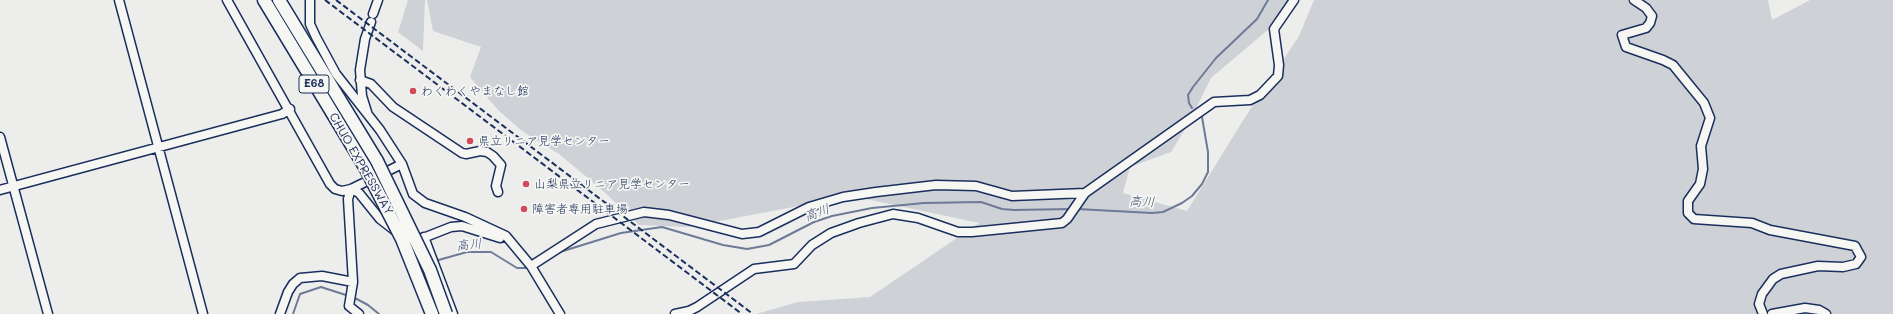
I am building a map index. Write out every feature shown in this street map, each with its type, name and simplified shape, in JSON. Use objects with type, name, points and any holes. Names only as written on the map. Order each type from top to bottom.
[{"type":"highway","name":"CHUO EXPRESSWAY","points":[[264,0],[365,166],[402,240],[432,314]]},
{"type":"highway","name":"CHUO EXPRESSWAY","points":[[279,0],[377,161],[430,270],[446,314]]},
{"type":"street","points":[[119,0],[203,314]]},
{"type":"street","points":[[226,0],[290,109],[330,184],[335,189],[342,191],[351,189],[402,164]]},
{"type":"street","points":[[310,0],[310,24],[316,37],[336,74],[368,115],[402,164],[413,194],[418,199],[487,226],[506,236],[531,266],[560,314]]},
{"type":"street","points":[[368,115],[360,80],[361,62],[378,0]]},
{"type":"street","points":[[676,314],[689,311],[754,269],[794,264],[812,245],[831,233],[893,214],[918,218],[958,232],[972,232],[1062,223],[1067,220],[1085,193],[1214,102],[1250,100],[1260,94],[1278,76],[1279,65],[1274,29],[1294,0]]},
{"type":"street","points":[[1634,0],[1646,8],[1652,16],[1650,23],[1646,28],[1622,35],[1626,47],[1673,65],[1704,103],[1710,118],[1701,146],[1703,168],[1700,184],[1688,201],[1688,213],[1694,219],[1752,223],[1770,230],[1855,246],[1861,257],[1856,264],[1850,266],[1818,266],[1781,274],[1773,279],[1762,294],[1759,304],[1763,314]]},
{"type":"street","points":[[360,80],[371,84],[393,107],[462,153],[466,154],[480,151],[487,152],[493,156],[501,166],[496,186],[498,192]]},
{"type":"street","points":[[0,190],[282,114],[290,109]]},
{"type":"street","points":[[0,137],[48,314]]},
{"type":"street","points":[[531,266],[596,224],[644,212],[670,215],[742,234],[759,232],[809,207],[843,197],[876,192],[936,185],[976,186],[1012,196],[1085,193]]},
{"type":"street","points":[[351,189],[359,193],[380,219],[391,228],[411,239],[424,237],[451,227],[462,226],[497,236],[515,245]]},
{"type":"street","points":[[351,189],[348,199],[353,284],[349,306],[359,314]]},
{"type":"street","points":[[424,237],[453,314]]},
{"type":"street","points":[[280,314],[288,292],[293,284],[300,278],[322,276],[353,284]]},
{"type":"street","points":[[1772,314],[1805,308],[1819,310],[1826,314]]},
{"type":"shaded area","points":[[408,0],[425,0],[423,51],[398,32]]},
{"type":"shaded area","points":[[427,0],[1297,0],[1295,7],[1211,78],[1190,121],[1171,152],[1130,167],[1123,193],[1187,211],[1244,119],[1299,36],[1314,0],[1768,0],[1772,20],[1810,0],[1893,0],[1893,314],[756,314],[798,302],[870,297],[979,223],[852,196],[688,227],[639,225],[601,189],[559,154],[522,131],[498,110],[470,77],[481,47],[433,31]]},
{"type":"waterway","name":"高川","points":[[1192,108],[1189,103],[1188,95],[1193,87],[1216,58],[1257,19],[1268,0]]},
{"type":"waterway","name":"高川","points":[[1077,209],[1152,213],[1163,212],[1182,203],[1192,196],[1202,184],[1208,172],[1208,152],[1202,117]]},
{"type":"waterway","name":"高川","points":[[560,252],[621,233],[662,227],[723,245],[747,249],[769,245],[814,222],[832,216],[872,208],[924,203],[981,202],[1002,209],[1014,210],[1072,209]]},
{"type":"waterway","name":"高川","points":[[435,261],[467,252],[491,252],[517,268],[529,268]]},
{"type":"waterway","name":"高川","points":[[293,314],[300,294],[321,287],[349,296]]},
{"type":"waterway","name":"高川","points":[[353,297],[368,305],[379,314]]},
{"type":"railway","points":[[325,0],[742,314]]},
{"type":"railway","points":[[336,0],[753,314]]},
{"type":"place","name":"わくわくやまなし館","points":[[413,91]]},
{"type":"place","name":"県立リニア見学センター","points":[[470,141]]},
{"type":"place","name":"山梨県立リニア見学センター","points":[[526,184]]},
{"type":"place","name":"障害者専用駐車場","points":[[524,209]]}]
